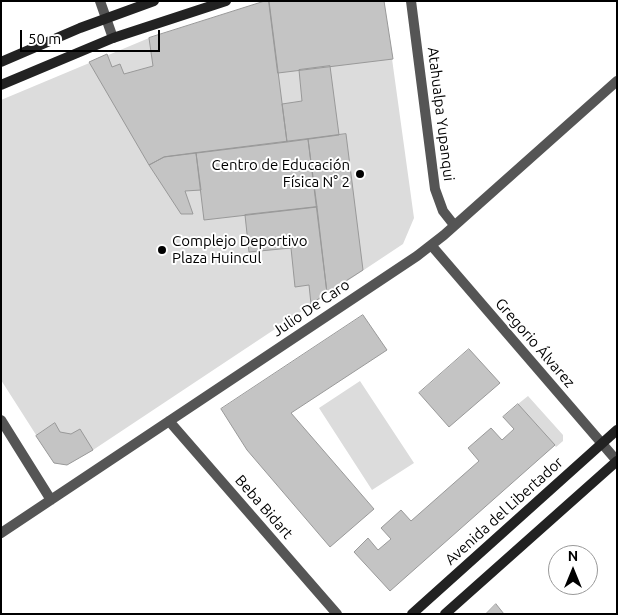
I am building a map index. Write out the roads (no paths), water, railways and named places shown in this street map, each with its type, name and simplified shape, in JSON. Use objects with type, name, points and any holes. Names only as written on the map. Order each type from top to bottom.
[{"type":"main road","points":[[1,62],[106,18],[154,1]]},
{"type":"main road","points":[[1,85],[113,38],[226,1]]},
{"type":"main road","name":"Avenida del Libertador","points":[[412,614],[617,430]]},
{"type":"main road","points":[[445,614],[617,461]]},
{"type":"street","points":[[100,1],[113,38]]},
{"type":"street","name":"Atahualpa Yupanqui","points":[[412,1],[435,189],[443,211],[454,225]]},
{"type":"street","name":"Julio De Caro","points":[[1,533],[431,245],[617,81]]},
{"type":"street","name":"Gregorio Álvarez","points":[[431,245],[617,461]]},
{"type":"street","points":[[1,420],[51,500]]},
{"type":"street","name":"Beba Bidart","points":[[169,421],[337,614]]},
{"type":"place","name":"Centro de Educación Física N° 2","points":[[360,174]]},
{"type":"place","name":"Complejo Deportivo Plaza Huincul","points":[[162,250]]}]
